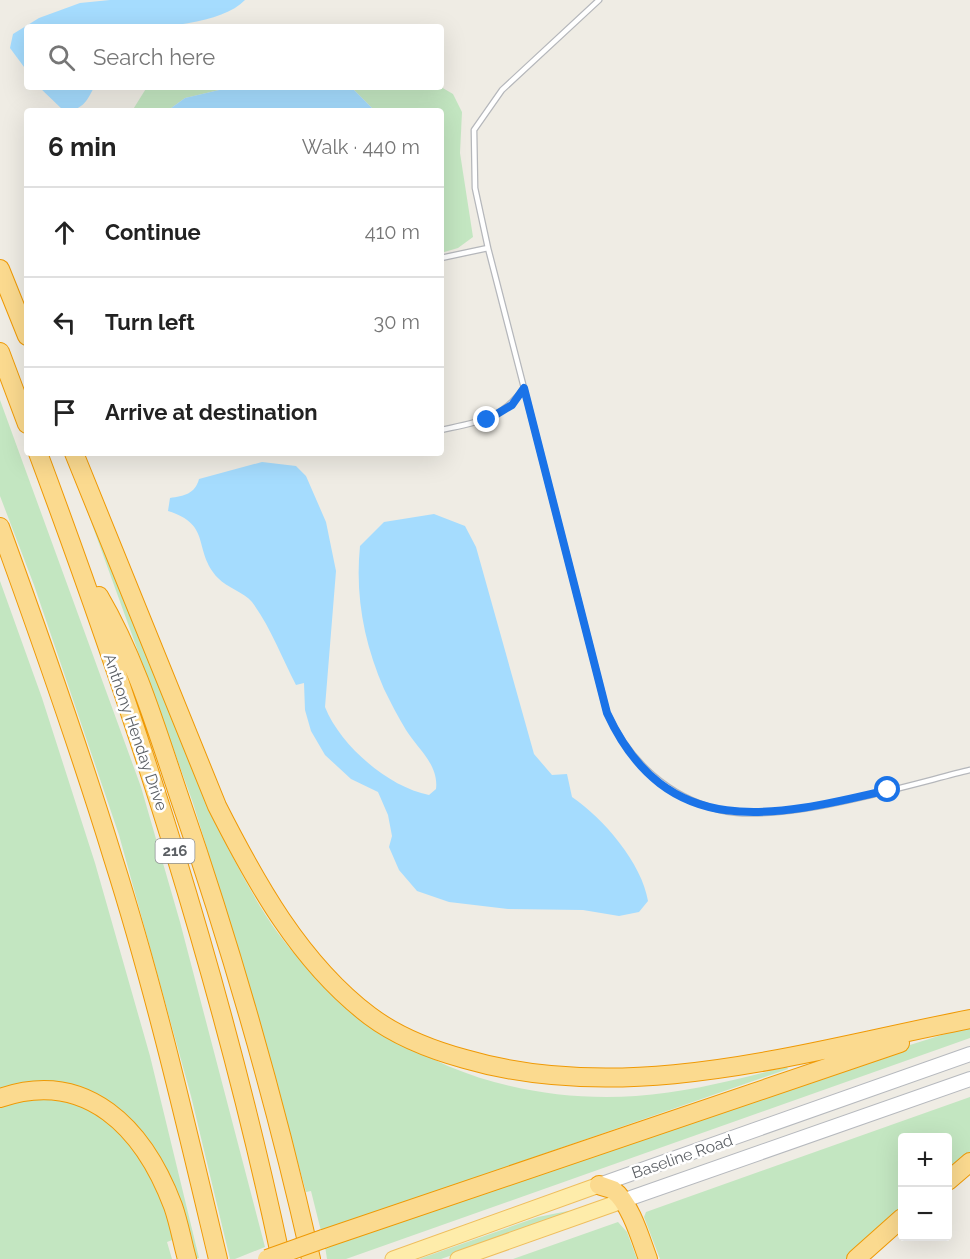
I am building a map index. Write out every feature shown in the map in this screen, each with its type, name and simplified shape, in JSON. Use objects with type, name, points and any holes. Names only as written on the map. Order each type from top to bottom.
[{"type":"highway","points":[[0,269],[24,329]]},
{"type":"highway","points":[[0,352],[24,416]]},
{"type":"highway","name":"Anthony Henday Drive","points":[[39,456],[80,564],[165,816],[250,1119],[281,1259]]},
{"type":"highway","points":[[75,456],[217,806],[243,859],[264,896],[312,958],[341,991],[371,1017],[402,1036],[440,1052],[477,1063],[530,1074],[585,1078],[715,1070],[970,1019]]},
{"type":"highway","points":[[0,527],[51,668],[114,860],[165,1041],[218,1259]]},
{"type":"highway","points":[[80,564],[119,630],[153,719],[215,902],[292,1176],[311,1259]]},
{"type":"highway","points":[[267,1259],[970,1019]]},
{"type":"highway","points":[[0,1098],[21,1091],[55,1090],[105,1107],[124,1125],[152,1161],[174,1207],[187,1259]]},
{"type":"highway","points":[[952,1178],[970,1162]]},
{"type":"highway","points":[[599,1185],[613,1190],[622,1201],[634,1222],[648,1259]]},
{"type":"highway","points":[[856,1259],[898,1222]]},
{"type":"main road","name":"Baseline Road","points":[[393,1259],[970,1054]]},
{"type":"main road","name":"Baseline Road","points":[[458,1259],[970,1078]]},
{"type":"lane","points":[[599,0],[502,90],[474,130],[476,188],[488,248],[607,713],[616,733],[640,765],[667,788],[721,811],[755,814],[852,798],[970,770]]},
{"type":"lane","points":[[444,257],[488,248]]},
{"type":"lane","points":[[444,429],[487,420],[512,405],[524,388]]},
{"type":"green space","points":[[444,89],[453,94],[462,112],[460,153],[473,237],[458,248],[444,252],[444,108],[372,108],[354,90]]},
{"type":"green space","points":[[145,90],[219,90],[185,98],[171,108],[134,108]]},
{"type":"green space","points":[[0,400],[141,787],[180,922],[265,1247],[235,1259],[230,1259],[191,1096],[119,835],[34,585],[0,496]]},
{"type":"green space","points":[[73,472],[228,848],[273,926],[295,955],[317,976],[387,1032],[420,1052],[448,1066],[509,1086],[573,1096],[636,1096],[693,1089],[787,1067],[788,1069],[321,1231],[311,1191],[306,1192],[250,989],[193,803]]},
{"type":"green space","points":[[0,581],[42,698],[95,863],[150,1056],[199,1258],[194,1259],[178,1201],[100,1098],[0,1092]]},
{"type":"green space","points":[[970,1026],[970,1038],[346,1259],[327,1259],[325,1246],[774,1088]]},
{"type":"green space","points":[[970,1097],[970,1159],[952,1174],[952,1133],[898,1133],[898,1216],[849,1259],[660,1259],[644,1217],[646,1212]]},
{"type":"green space","points":[[24,1100],[56,1101],[84,1108],[106,1121],[125,1138],[141,1160],[165,1211],[175,1239],[167,1242],[172,1259],[0,1259],[0,1108]]},
{"type":"green space","points":[[568,1211],[569,1213],[441,1259],[419,1259],[538,1217]]},
{"type":"green space","points":[[618,1222],[627,1232],[637,1259],[513,1259]]},
{"type":"water","points":[[110,0],[245,0],[227,12],[203,20],[180,24],[29,24],[39,18],[80,3]]},
{"type":"water","points":[[24,27],[24,67],[10,48],[13,34]]},
{"type":"water","points":[[42,90],[92,90],[83,105],[77,108],[61,108]]},
{"type":"water","points":[[219,90],[354,90],[372,108],[171,108],[185,98]]},
{"type":"water","points":[[262,462],[296,466],[306,476],[326,522],[336,571],[325,707],[342,736],[382,774],[413,790],[429,795],[436,789],[436,780],[431,765],[397,715],[371,654],[360,601],[360,546],[384,522],[434,514],[465,526],[476,547],[534,754],[552,775],[567,774],[572,797],[608,829],[629,857],[638,872],[648,901],[639,912],[619,916],[583,910],[508,909],[449,902],[417,891],[399,870],[389,847],[392,836],[388,815],[378,792],[351,779],[325,755],[311,731],[305,710],[304,683],[296,685],[258,611],[249,599],[226,585],[210,568],[197,531],[191,523],[168,511],[170,498],[192,491],[199,479]]},
{"type":"route","points":[[487,420],[512,405],[524,388],[607,713],[616,733],[640,765],[667,788],[721,811],[755,814],[800,808],[888,790]]}]
